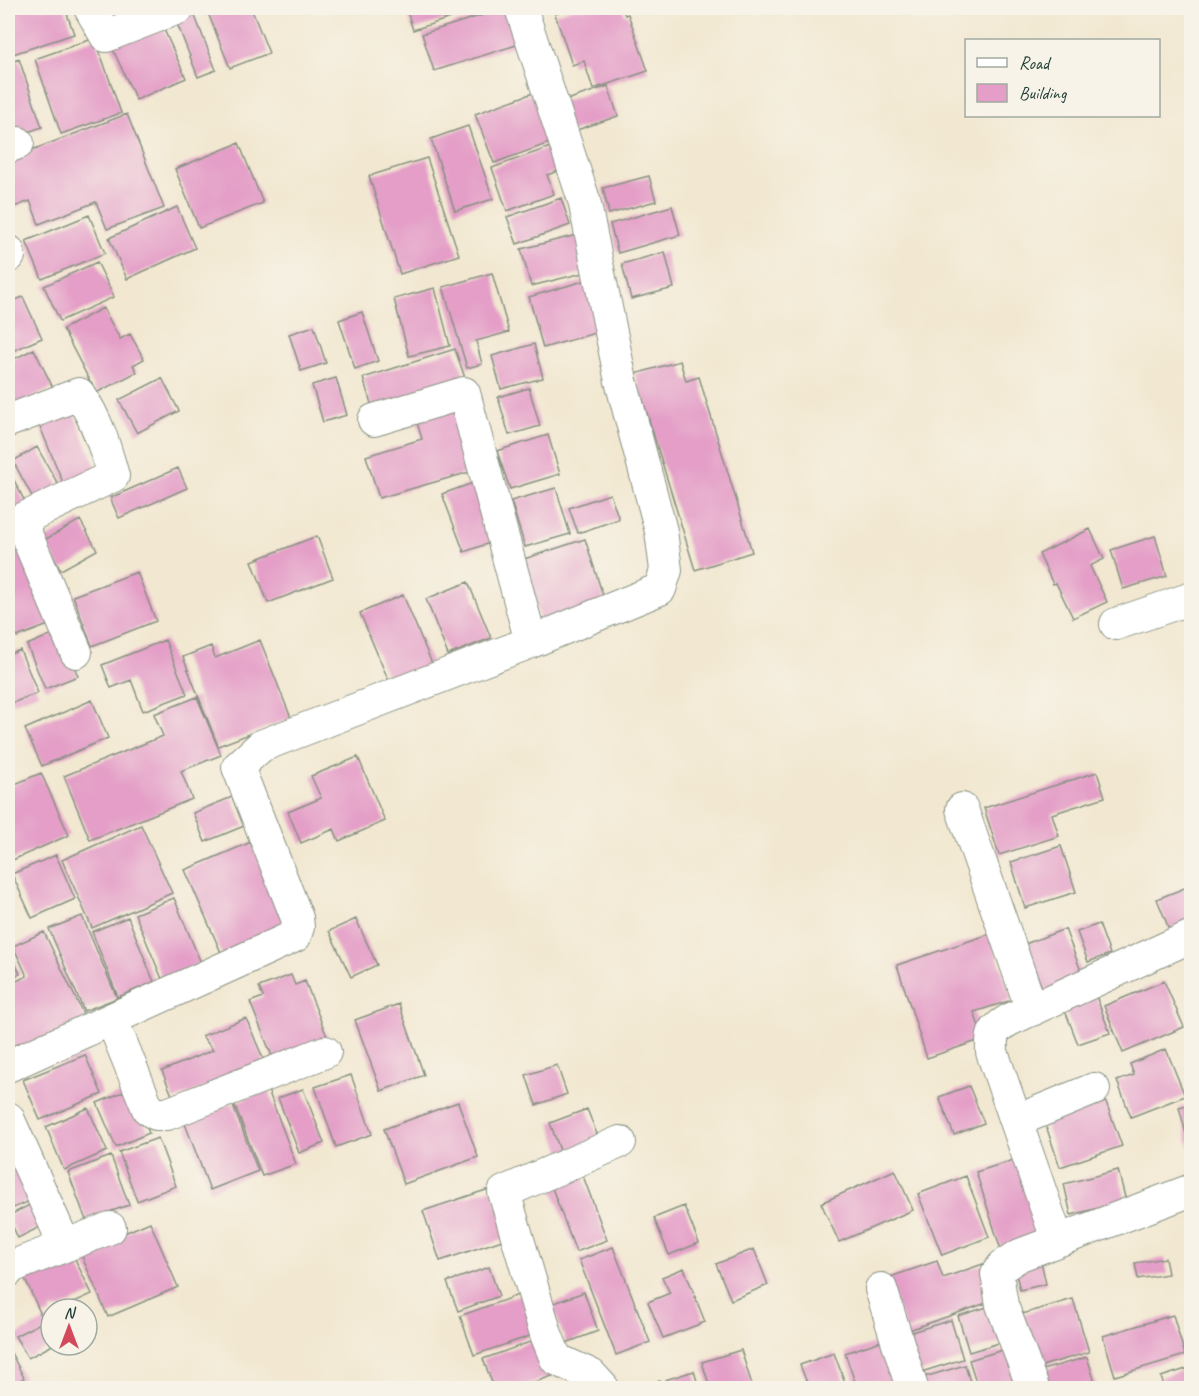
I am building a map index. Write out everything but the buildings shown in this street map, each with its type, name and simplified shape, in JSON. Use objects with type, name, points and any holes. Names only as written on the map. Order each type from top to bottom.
[{"type":"street","points":[[90,8],[106,36],[178,8]]},
{"type":"street","points":[[8,1066],[295,936],[298,927],[297,918],[238,767],[261,746],[531,642],[660,589],[666,570],[661,531],[621,381],[584,200],[521,8]]},
{"type":"street","points":[[374,420],[464,393],[531,642]]},
{"type":"street","points":[[8,421],[80,394],[103,439],[113,476],[14,523],[76,652]]},
{"type":"street","points":[[1116,624],[1191,598]]},
{"type":"street","points":[[962,809],[1032,1010]]},
{"type":"street","points":[[1058,1239],[992,1052],[991,1039],[995,1029],[1191,936]]},
{"type":"street","points":[[112,1020],[148,1109],[156,1114],[166,1114],[325,1052]]},
{"type":"street","points":[[1016,1121],[1094,1089]]},
{"type":"street","points":[[8,1118],[65,1246]]},
{"type":"street","points":[[603,1389],[591,1375],[556,1359],[546,1334],[504,1192],[620,1142]]},
{"type":"street","points":[[1033,1389],[1002,1305],[997,1274],[1003,1266],[1020,1255],[1058,1239],[1191,1190]]},
{"type":"street","points":[[8,1271],[11,1267],[110,1228]]},
{"type":"street","points":[[881,1289],[912,1389]]}]
